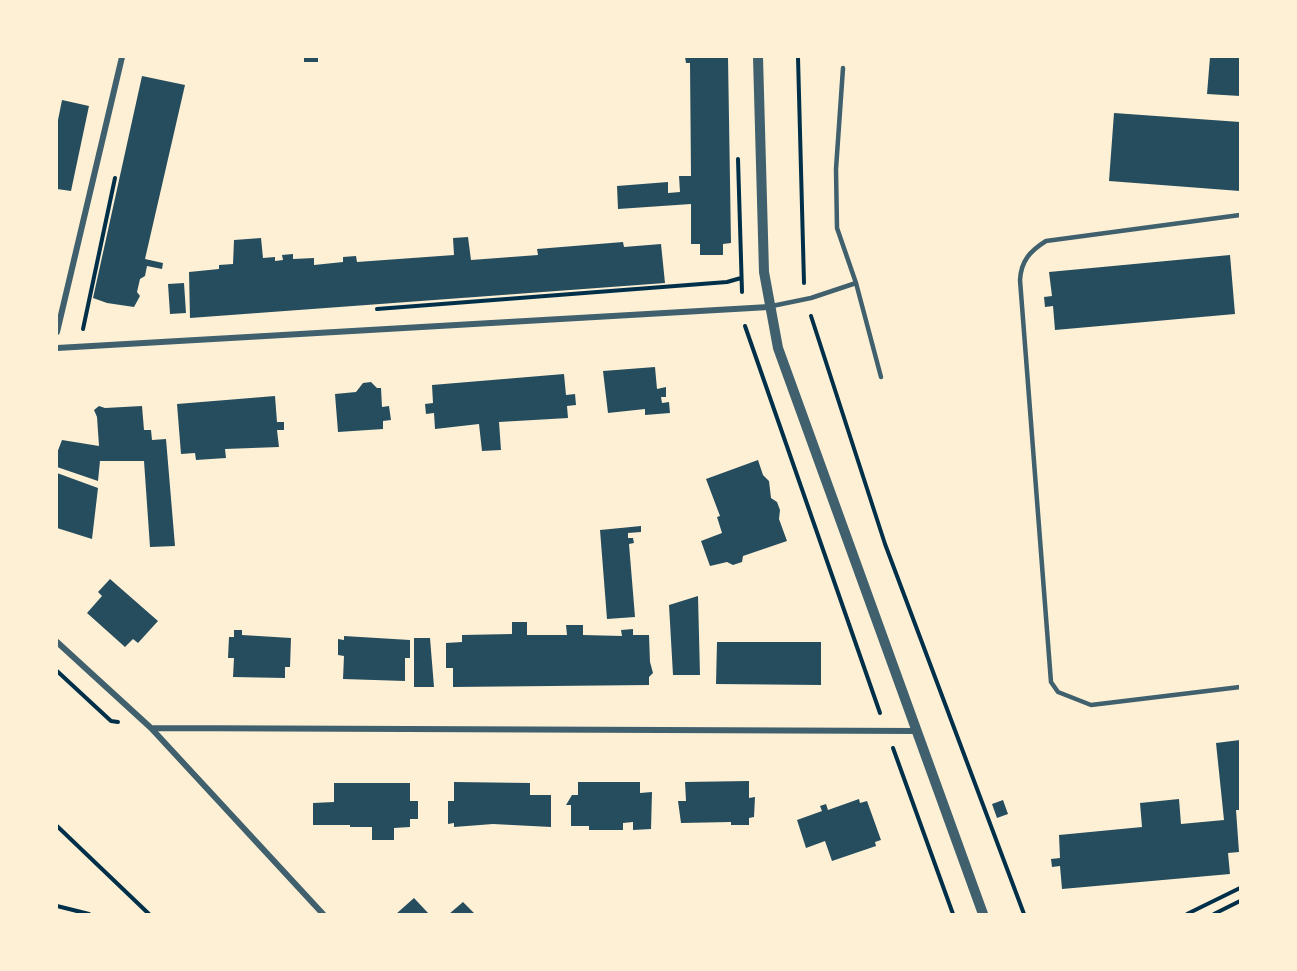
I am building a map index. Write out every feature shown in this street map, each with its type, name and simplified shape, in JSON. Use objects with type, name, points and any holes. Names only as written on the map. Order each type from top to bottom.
[{"type":"street","points":[[57,332],[122,57]]},
{"type":"street","points":[[758,57],[764,272],[778,348],[983,914]]},
{"type":"street","points":[[57,348],[769,307]]},
{"type":"street","points":[[57,642],[151,728],[323,914]]},
{"type":"street","points":[[151,728],[917,731]]},
{"type":"lane","points":[[843,68],[836,169],[837,228],[856,283],[881,377]]},
{"type":"lane","points":[[1240,215],[1046,241],[1025,259],[1020,280],[1051,682],[1058,693],[1091,705],[1240,687]]},
{"type":"lane","points":[[769,307],[856,283]]},
{"type":"path","points":[[798,57],[804,299],[889,554],[1024,914]]},
{"type":"path","points":[[370,309],[727,282],[741,278],[738,150]]},
{"type":"path","points":[[93,328],[83,330],[116,171]]},
{"type":"path","points":[[746,332],[953,914]]},
{"type":"path","points":[[57,826],[149,914]]},
{"type":"path","points":[[1187,914],[1240,888]]},
{"type":"path","points":[[1214,914],[1240,901]]},
{"type":"path","points":[[57,906],[89,914]]},
{"type":"building","points":[[304,57],[318,57],[318,62],[304,62]]},
{"type":"building","points":[[685,57],[728,57],[731,243],[723,244],[723,255],[700,255],[700,244],[691,244],[691,204],[618,209],[617,186],[668,182],[668,193],[680,192],[679,176],[691,176],[690,63],[686,63]]},
{"type":"building","points":[[1210,57],[1240,57],[1240,96],[1207,94]]},
{"type":"building","points":[[142,76],[185,85],[145,259],[163,263],[162,269],[147,266],[145,276],[140,279],[137,292],[140,296],[134,307],[107,303],[93,298]]},
{"type":"building","points":[[62,100],[89,106],[71,191],[57,189],[57,125]]},
{"type":"building","points":[[1114,113],[1240,122],[1240,191],[1109,181]]},
{"type":"building","points":[[468,237],[471,260],[538,255],[537,249],[623,242],[624,247],[661,244],[665,283],[190,318],[189,272],[219,269],[219,265],[233,264],[234,240],[261,238],[263,258],[275,257],[275,261],[283,260],[282,255],[293,254],[293,259],[314,258],[314,265],[343,262],[343,257],[356,256],[357,262],[454,255],[453,238]]},
{"type":"building","points":[[1230,255],[1235,314],[1055,330],[1053,306],[1045,307],[1044,297],[1052,296],[1049,272]]},
{"type":"building","points":[[184,283],[186,313],[170,314],[168,284]]},
{"type":"building","points":[[655,367],[657,389],[666,387],[666,397],[661,397],[662,403],[669,402],[670,413],[645,415],[645,409],[608,413],[603,371]]},
{"type":"building","points":[[564,374],[566,395],[575,394],[576,405],[567,406],[568,418],[499,422],[501,450],[482,451],[479,424],[435,429],[434,413],[426,414],[425,404],[433,403],[432,385]]},
{"type":"building","points":[[371,382],[377,388],[381,388],[382,407],[389,406],[391,420],[383,421],[383,429],[338,432],[335,394],[356,392],[363,383]]},
{"type":"building","points":[[275,396],[277,422],[284,422],[284,430],[277,430],[279,447],[225,449],[226,458],[196,460],[195,453],[181,454],[177,404]]},
{"type":"building","points":[[99,406],[105,408],[142,406],[144,430],[151,430],[152,440],[166,439],[175,546],[150,547],[144,461],[100,461],[98,481],[57,467],[57,453],[62,440],[99,446],[97,417],[94,410]]},
{"type":"building","points":[[758,460],[763,475],[769,481],[771,498],[777,502],[780,510],[779,519],[787,541],[743,556],[742,562],[733,565],[727,562],[710,566],[701,541],[722,533],[717,517],[720,516],[706,479]]},
{"type":"building","points":[[57,473],[98,488],[92,539],[57,528]]},
{"type":"building","points":[[641,526],[641,532],[628,533],[628,538],[633,538],[634,543],[629,544],[635,617],[607,619],[600,530]]},
{"type":"building","points":[[110,579],[158,621],[138,643],[133,639],[125,647],[87,613],[102,596],[98,592]]},
{"type":"building","points":[[698,596],[700,675],[673,675],[669,605]]},
{"type":"building","points":[[512,622],[527,622],[527,635],[567,635],[566,625],[583,625],[583,635],[622,636],[621,630],[633,629],[633,635],[649,635],[650,662],[653,673],[649,677],[649,685],[453,687],[453,668],[446,668],[446,643],[462,642],[462,635],[512,634]]},
{"type":"building","points":[[234,630],[242,630],[242,635],[291,638],[290,667],[285,667],[285,678],[233,677],[234,658],[228,658],[229,637],[234,637]]},
{"type":"building","points":[[344,636],[410,640],[410,658],[405,658],[405,681],[343,679],[344,656],[338,655],[338,639],[344,640]]},
{"type":"building","points":[[414,638],[430,638],[434,687],[414,687]]},
{"type":"building","points":[[717,642],[821,642],[821,685],[716,684]]},
{"type":"building","points":[[1240,740],[1240,810],[1236,810],[1239,852],[1228,853],[1230,874],[1062,889],[1060,866],[1052,867],[1051,859],[1060,858],[1059,835],[1142,827],[1140,803],[1179,799],[1181,824],[1224,820],[1216,743]]},
{"type":"building","points":[[749,781],[749,798],[755,797],[754,817],[749,818],[749,825],[731,825],[731,822],[681,823],[678,801],[686,801],[685,782]]},
{"type":"building","points":[[454,782],[530,783],[530,795],[551,795],[551,827],[493,824],[454,827],[454,823],[448,824],[448,801],[454,801]]},
{"type":"building","points":[[578,782],[640,782],[640,793],[652,792],[651,829],[633,830],[633,822],[623,823],[623,830],[589,830],[589,826],[571,826],[571,805],[566,805],[572,795],[578,795]]},
{"type":"building","points":[[334,783],[410,783],[410,801],[418,801],[418,819],[410,819],[410,827],[394,828],[394,840],[372,840],[372,827],[313,825],[313,803],[334,802]]},
{"type":"building","points":[[859,799],[860,803],[867,801],[881,840],[875,842],[876,846],[832,861],[825,841],[806,848],[797,820],[822,811],[820,806],[826,804],[828,810]]},
{"type":"building","points":[[1003,800],[1008,814],[997,818],[992,804]]},
{"type":"building","points":[[414,898],[429,914],[396,914]]},
{"type":"building","points":[[463,902],[475,914],[449,914]]}]
